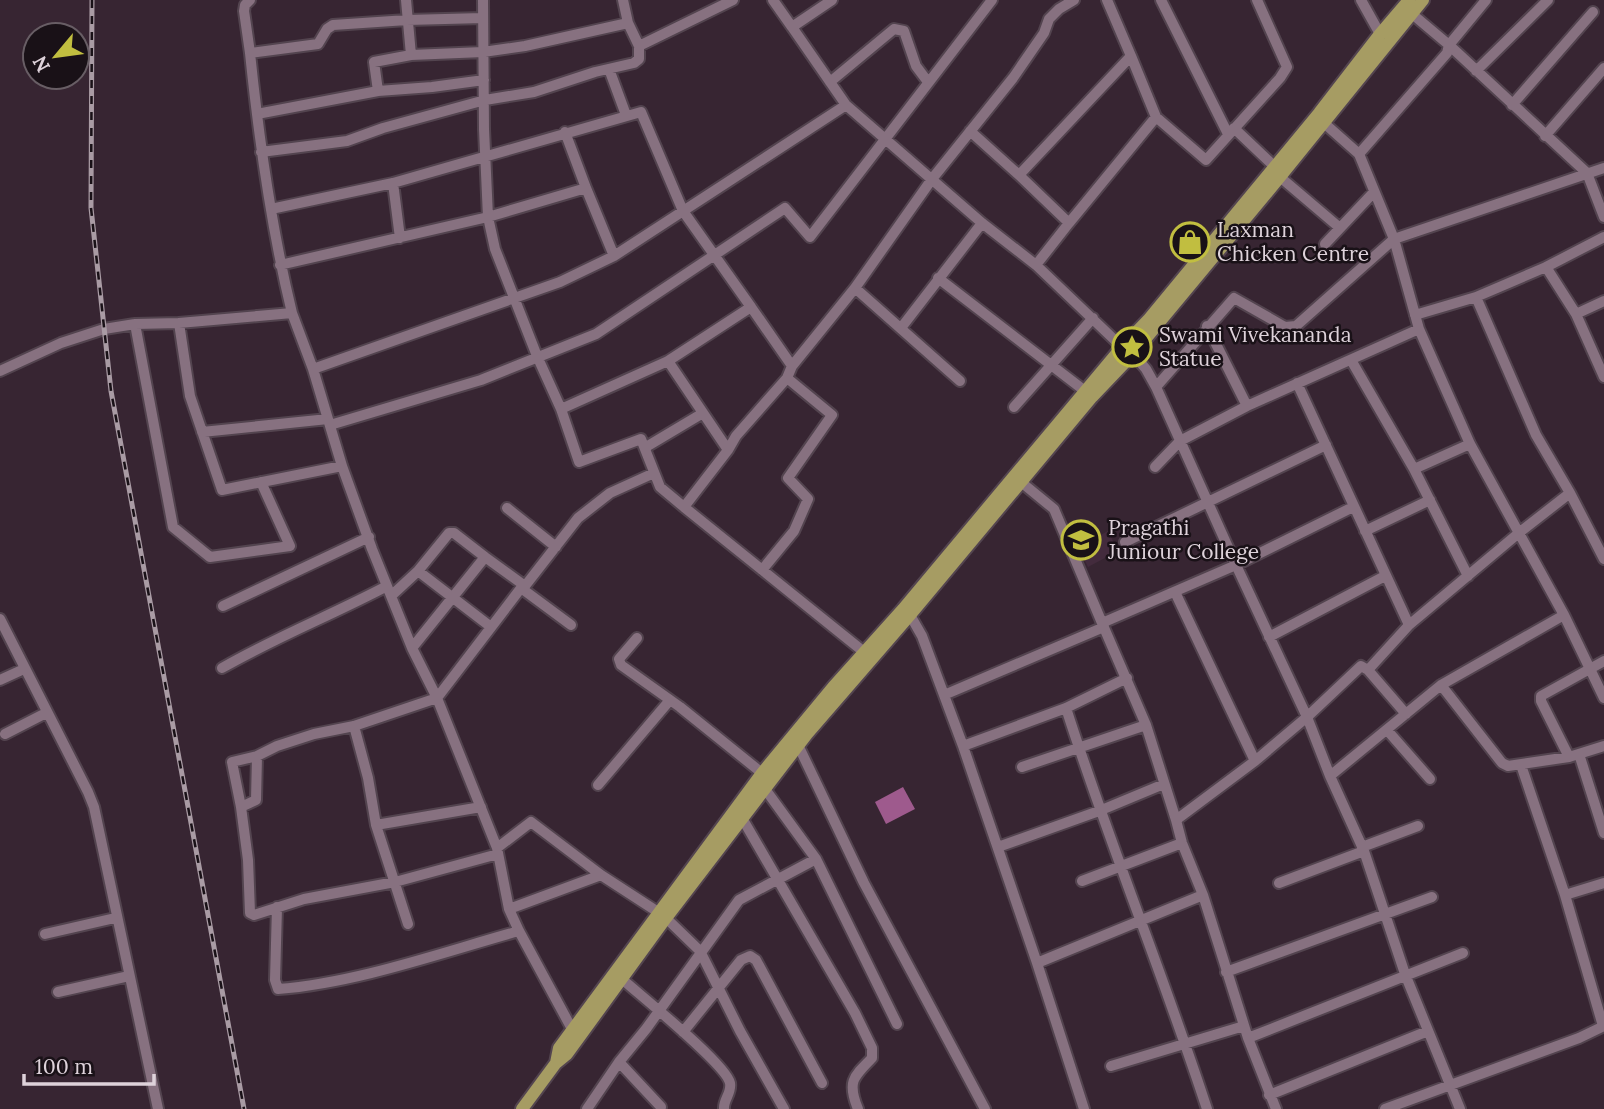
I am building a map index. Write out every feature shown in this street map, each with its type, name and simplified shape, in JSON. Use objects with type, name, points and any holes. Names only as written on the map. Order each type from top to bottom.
[{"type":"main road","points":[[1277,171],[1319,113],[1409,0]]},
{"type":"main road","points":[[556,1063],[559,1048],[572,1029],[798,745],[1021,482],[1127,350],[1147,320],[1277,171],[1324,123],[1423,0]]},
{"type":"main road","points":[[522,1109],[556,1063],[567,1054],[622,979],[662,915],[762,773],[1085,391],[1127,350]]},
{"type":"street","points":[[250,0],[244,11],[261,152],[280,265],[292,313],[313,369],[342,466],[389,591],[412,648],[437,698],[498,851],[509,909],[572,1029]]},
{"type":"street","points":[[406,0],[411,55]]},
{"type":"street","points":[[483,0],[488,217],[495,249],[561,409],[579,462],[640,439],[646,447],[654,473],[664,492],[864,652]]},
{"type":"street","points":[[261,152],[347,141],[383,128],[485,100],[534,92],[637,62],[639,46],[628,23],[623,0]]},
{"type":"street","points":[[639,46],[733,0]]},
{"type":"street","points":[[773,0],[846,105],[982,223],[1035,265],[1146,369],[1307,717],[1363,849],[1405,974],[1460,1109]]},
{"type":"street","points":[[792,27],[832,0]]},
{"type":"street","points":[[202,432],[329,422],[481,380],[596,334],[785,208],[810,237],[992,0]]},
{"type":"street","points":[[684,507],[736,436],[787,378],[792,366],[855,288],[932,179],[1021,67],[1044,33],[1049,19],[1074,0]]},
{"type":"street","points":[[1107,0],[1156,117],[1206,160],[1287,67],[1257,0]]},
{"type":"street","points":[[1161,0],[1231,131],[1340,228]]},
{"type":"street","points":[[1361,0],[1380,34]]},
{"type":"street","points":[[1359,154],[1430,74],[1447,53],[1449,45],[1486,0]]},
{"type":"street","points":[[1476,71],[1548,0]]},
{"type":"street","points":[[1512,105],[1592,12]]},
{"type":"street","points":[[1411,13],[1587,173],[1604,217]]},
{"type":"street","points":[[250,53],[318,44],[327,29],[333,26],[483,18]]},
{"type":"street","points":[[378,91],[374,62],[411,55],[483,52],[525,46],[628,23]]},
{"type":"street","points":[[831,82],[894,29],[904,31],[916,66],[928,82]]},
{"type":"street","points":[[1019,175],[1131,56]]},
{"type":"street","points":[[1545,136],[1604,68]]},
{"type":"street","points":[[609,69],[626,115]]},
{"type":"street","points":[[257,114],[378,91],[432,88],[484,80]]},
{"type":"street","points":[[313,369],[560,282],[614,256],[846,105]]},
{"type":"street","points":[[271,209],[393,183],[641,112],[683,211],[792,366]]},
{"type":"street","points":[[1035,265],[1156,117]]},
{"type":"street","points":[[1324,123],[1359,154],[1394,239],[1419,329],[1470,444],[1564,615],[1604,698]]},
{"type":"street","points":[[970,131],[1069,223]]},
{"type":"street","points":[[565,132],[614,256]]},
{"type":"street","points":[[1156,387],[1234,298],[1285,327],[1296,326],[1394,239],[1604,168]]},
{"type":"street","points":[[393,183],[400,238]]},
{"type":"street","points":[[280,265],[488,217],[586,188]]},
{"type":"street","points":[[1325,244],[1374,192]]},
{"type":"street","points":[[901,328],[982,223]]},
{"type":"street","points":[[1415,315],[1476,297],[1546,267],[1604,237]]},
{"type":"street","points":[[1546,267],[1576,314],[1604,377]]},
{"type":"street","points":[[938,278],[1085,391]]},
{"type":"street","points":[[855,288],[960,381]]},
{"type":"street","points":[[1476,297],[1536,435],[1604,559]]},
{"type":"street","points":[[1576,314],[1604,301]]},
{"type":"street","points":[[561,409],[668,361],[751,307]]},
{"type":"street","points":[[0,371],[61,343],[103,329],[135,324],[292,313]]},
{"type":"street","points":[[1014,407],[1093,318]]},
{"type":"street","points":[[179,323],[190,396],[222,490],[342,466]]},
{"type":"street","points":[[135,324],[173,527],[210,557],[290,546],[261,482]]},
{"type":"street","points":[[1208,326],[1247,406]]},
{"type":"street","points":[[1155,467],[1180,441],[1247,406],[1419,329]]},
{"type":"street","points":[[1351,360],[1414,469],[1468,576]]},
{"type":"street","points":[[668,361],[728,450]]},
{"type":"street","points":[[762,570],[794,531],[808,499],[788,478],[832,415],[787,378]]},
{"type":"street","points":[[1297,383],[1409,625]]},
{"type":"street","points":[[646,447],[703,413]]},
{"type":"street","points":[[1414,469],[1470,444]]},
{"type":"street","points":[[1125,542],[1326,445]]},
{"type":"street","points":[[222,668],[268,642],[389,591],[418,571],[449,533],[454,533],[525,586],[578,518],[610,493],[654,473]]},
{"type":"street","points":[[1021,482],[1054,509],[1127,678],[1146,726],[1182,843],[1203,895],[1248,1038],[1276,1109]]},
{"type":"street","points":[[1368,670],[1409,625],[1570,493]]},
{"type":"street","points":[[1365,531],[1430,500]]},
{"type":"street","points":[[944,695],[1236,565],[1353,507]]},
{"type":"street","points":[[507,508],[556,547]]},
{"type":"street","points":[[223,606],[369,537]]},
{"type":"street","points":[[412,648],[485,557]]},
{"type":"street","points":[[418,571],[491,627]]},
{"type":"street","points":[[1269,637],[1385,576]]},
{"type":"street","points":[[571,625],[522,588],[437,698],[354,726],[314,734],[277,746],[257,757],[232,762],[248,860],[250,913],[254,915],[304,899],[395,882],[498,851],[531,821],[601,875],[662,915],[700,951],[784,1109]]},
{"type":"street","points":[[1175,592],[1255,761]]},
{"type":"street","points":[[910,615],[922,636],[963,746],[1084,1109]]},
{"type":"street","points":[[1330,776],[1440,685],[1564,615]]},
{"type":"street","points":[[0,619],[88,792],[93,807],[158,1109]]},
{"type":"street","points":[[638,638],[619,659],[619,663],[762,773]]},
{"type":"street","points":[[1604,661],[1543,693],[1540,698],[1574,755],[1604,833]]},
{"type":"street","points":[[1176,820],[1255,761],[1307,717],[1358,667],[1363,666],[1368,670],[1406,713]]},
{"type":"street","points":[[0,680],[24,668]]},
{"type":"street","points":[[963,746],[1066,708],[1127,678]]},
{"type":"street","points":[[1440,685],[1502,763],[1508,766],[1574,755],[1604,746]]},
{"type":"street","points":[[598,785],[670,700]]},
{"type":"street","points":[[1066,708],[1207,1109]]},
{"type":"street","points":[[5,734],[47,713]]},
{"type":"street","points":[[354,726],[368,778],[376,825],[408,924]]},
{"type":"street","points":[[1022,767],[1146,726]]},
{"type":"street","points":[[1387,730],[1430,779]]},
{"type":"street","points":[[798,745],[864,883],[985,1109]]},
{"type":"street","points":[[241,807],[256,800],[257,757]]},
{"type":"street","points":[[1385,1109],[1579,1038],[1604,1026],[1565,895],[1521,765]]},
{"type":"street","points":[[998,847],[1100,811],[1164,784]]},
{"type":"street","points":[[765,789],[816,859],[897,1024]]},
{"type":"street","points":[[376,825],[481,807]]},
{"type":"street","points":[[742,818],[855,1013],[872,1048],[872,1058],[853,1077],[852,1093],[858,1109]]},
{"type":"street","points":[[1279,884],[1418,827]]},
{"type":"street","points":[[1082,881],[1182,843]]},
{"type":"street","points":[[587,1109],[739,900],[816,859]]},
{"type":"street","points":[[509,909],[601,875]]},
{"type":"street","points":[[1565,895],[1604,883]]},
{"type":"street","points":[[1037,963],[1203,895]]},
{"type":"street","points":[[1226,972],[1433,897]]},
{"type":"street","points":[[278,907],[275,980],[278,989],[305,987],[377,970],[519,931]]},
{"type":"street","points":[[45,934],[116,918]]},
{"type":"street","points":[[1248,1038],[1463,953]]},
{"type":"street","points":[[683,1032],[741,960],[750,956],[756,960],[822,1083]]},
{"type":"street","points":[[58,992],[129,976]]},
{"type":"street","points":[[622,979],[726,1074],[730,1092],[723,1104],[724,1109]]},
{"type":"street","points":[[1111,1066],[1244,1026]]},
{"type":"street","points":[[1269,1095],[1428,1031]]},
{"type":"street","points":[[619,1062],[661,1107]]},
{"type":"shaded area","points":[[1108,531],[1118,551],[1088,567],[1078,547]]},
{"type":"shaded area","points":[[903,787],[915,809],[886,824],[875,802]]},
{"type":"railway","points":[[92,0],[91,208],[111,391],[244,1109]]},
{"type":"place","name":"Laxman Chicken Centre","points":[[1190,242]]},
{"type":"place","name":"Swami Vivekananda Statue","points":[[1132,347]]},
{"type":"place","name":"Pragathi Juniour College","points":[[1081,540]]}]
